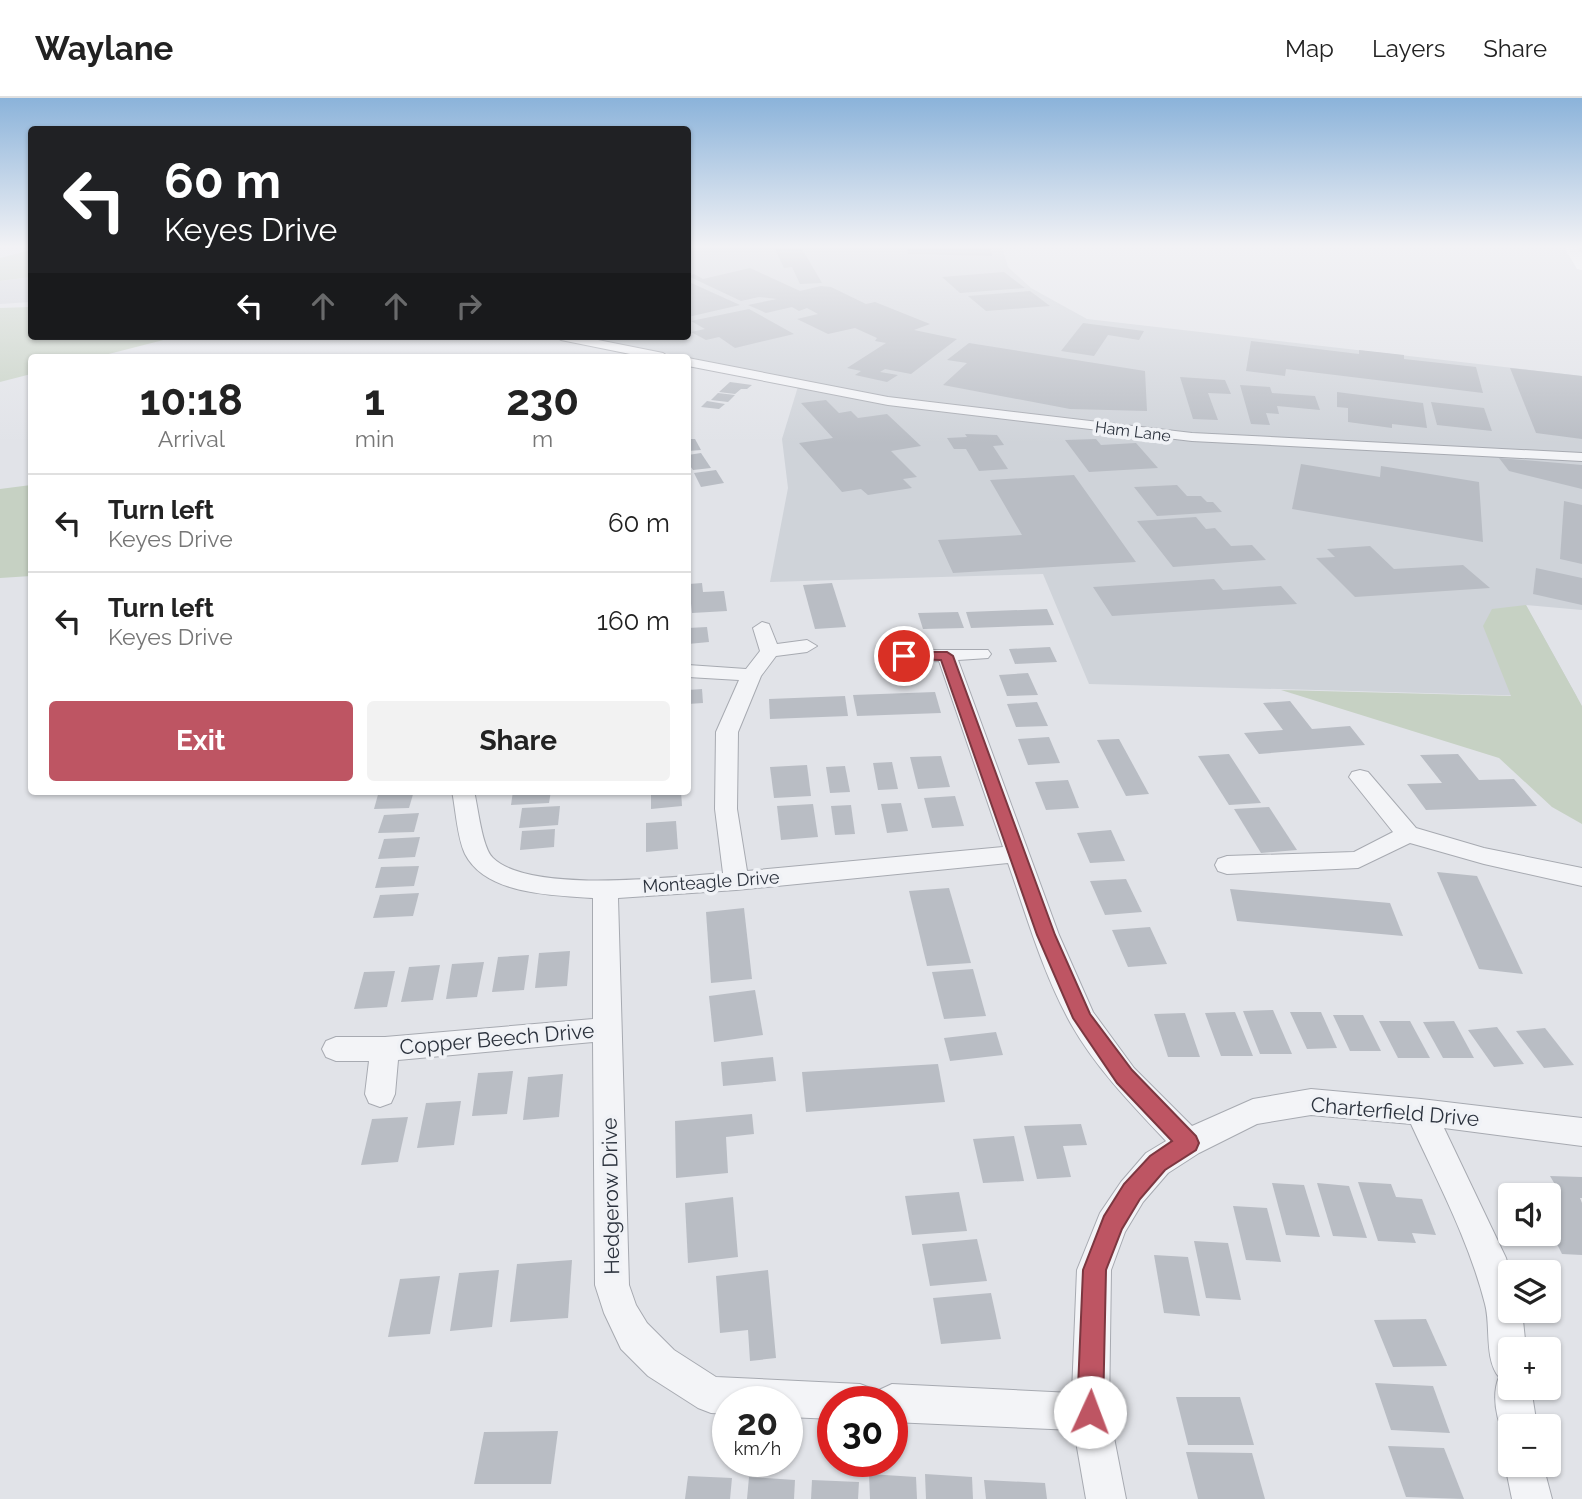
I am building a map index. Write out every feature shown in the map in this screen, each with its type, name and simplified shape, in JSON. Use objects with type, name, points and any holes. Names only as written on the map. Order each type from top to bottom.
[{"type":"street","points":[[580,340],[648,354]]},
{"type":"street","name":"Ham Lane","points":[[691,363],[888,401],[1192,438],[1384,445],[1582,457]]},
{"type":"street","points":[[762,628],[770,651]]},
{"type":"street","points":[[736,881],[726,809],[727,732],[751,675],[770,651],[807,646]]},
{"type":"street","points":[[904,656],[981,654]]},
{"type":"street","points":[[947,656],[1046,935],[1082,1018],[1124,1077],[1188,1143]]},
{"type":"street","points":[[691,671],[751,675]]},
{"type":"street","points":[[1360,777],[1408,834],[1484,856],[1582,877]]},
{"type":"street","name":"Monteagle Drive","points":[[464,795],[472,841],[485,865],[530,884],[605,890],[736,881],[1018,854]]},
{"type":"street","points":[[1227,866],[1358,860],[1408,834]]},
{"type":"street","name":"Hedgerow Drive","points":[[605,890],[612,1285],[621,1313],[634,1336],[661,1363],[711,1395],[817,1400]]},
{"type":"street","name":"Copper Beech Drive","points":[[336,1049],[385,1049],[609,1029]]},
{"type":"street","name":"Copper Beech Drive","points":[[380,1094],[385,1049]]},
{"type":"street","name":"Charterfield Drive","points":[[1106,1499],[1090,1412],[1094,1270],[1112,1224],[1132,1192],[1157,1163],[1188,1143],[1253,1112],[1311,1102],[1421,1112],[1582,1132]]},
{"type":"street","points":[[1421,1112],[1489,1258],[1504,1308],[1507,1337]]},
{"type":"street","points":[[908,1404],[1090,1412]]},
{"type":"street","points":[[1527,1477],[1532,1499]]},
{"type":"shaded area","points":[[691,312],[1075,312],[1087,319],[1582,376],[1582,610],[1526,605],[1577,697],[1089,684],[1043,574],[770,582],[788,488],[782,439],[800,380],[691,358],[691,354],[670,354],[600,340],[691,340]]},
{"type":"green space","points":[[0,312],[28,312],[28,340],[163,340],[109,354],[28,354],[28,375],[0,382]]},
{"type":"green space","points":[[28,485],[28,576],[0,578],[0,489]]},
{"type":"green space","points":[[1526,605],[1582,706],[1582,824],[1552,807],[1499,758],[1281,690],[1511,696],[1483,626],[1492,609]]},
{"type":"building","points":[[691,312],[708,312],[691,316]]},
{"type":"building","points":[[733,312],[755,312],[794,334],[735,348],[719,337],[706,340],[691,332],[705,329],[691,321]]},
{"type":"building","points":[[815,312],[901,312],[930,324],[914,330],[957,339],[911,374],[885,369],[880,372],[898,375],[887,382],[855,375],[861,371],[847,368],[886,343],[875,341],[877,338],[855,328],[828,334],[797,319],[818,314]]},
{"type":"building","points":[[1083,323],[1144,331],[1139,340],[1108,335],[1094,356],[1061,351]]},
{"type":"building","points":[[1251,341],[1359,354],[1359,350],[1404,355],[1404,359],[1476,367],[1483,393],[1286,369],[1285,376],[1246,371]]},
{"type":"building","points":[[969,343],[1145,371],[1147,411],[1070,409],[943,385],[967,363],[947,360]]},
{"type":"building","points":[[1510,368],[1582,376],[1582,439],[1536,433]]},
{"type":"building","points":[[1180,377],[1225,380],[1231,394],[1208,393],[1218,420],[1193,419]]},
{"type":"building","points":[[730,382],[752,385],[735,394],[719,392]]},
{"type":"building","points":[[1240,385],[1270,387],[1272,393],[1315,396],[1320,410],[1277,406],[1279,414],[1266,413],[1270,425],[1251,424]]},
{"type":"building","points":[[1337,392],[1423,403],[1427,428],[1392,424],[1392,428],[1348,422],[1348,408],[1337,407]]},
{"type":"building","points":[[718,393],[735,395],[728,402],[711,400]]},
{"type":"building","points":[[826,400],[839,413],[851,411],[858,418],[887,414],[921,446],[891,451],[917,477],[903,479],[912,488],[868,495],[861,489],[842,492],[799,443],[833,438],[801,403]]},
{"type":"building","points":[[707,401],[725,404],[719,409],[701,407]]},
{"type":"building","points":[[1431,402],[1484,408],[1492,431],[1437,425]]},
{"type":"building","points":[[965,434],[997,435],[1004,445],[993,446],[1008,469],[979,471],[966,449],[954,449],[947,438],[967,437]]},
{"type":"building","points":[[691,439],[695,439],[701,450],[691,451]]},
{"type":"building","points":[[1096,439],[1101,445],[1136,443],[1158,468],[1089,472],[1065,440]]},
{"type":"building","points":[[701,453],[711,468],[693,470],[691,455]]},
{"type":"building","points":[[1499,458],[1582,465],[1582,489],[1509,471]]},
{"type":"building","points":[[1301,464],[1380,477],[1381,466],[1479,482],[1483,542],[1292,509]]},
{"type":"building","points":[[716,470],[724,483],[701,487],[694,473]]},
{"type":"building","points":[[1074,475],[1136,562],[953,573],[938,540],[1022,535],[990,480]]},
{"type":"building","points":[[1177,485],[1187,496],[1201,496],[1207,502],[1213,502],[1222,512],[1157,516],[1134,487]]},
{"type":"building","points":[[1564,501],[1582,505],[1582,564],[1560,559]]},
{"type":"building","points":[[1196,517],[1206,529],[1215,528],[1231,546],[1252,545],[1266,560],[1173,567],[1137,521]]},
{"type":"building","points":[[1370,546],[1394,569],[1463,565],[1490,588],[1355,597],[1316,558],[1335,557],[1327,549]]},
{"type":"building","points":[[1536,568],[1582,578],[1582,605],[1533,594]]},
{"type":"building","points":[[1214,579],[1223,590],[1281,586],[1297,604],[1112,616],[1093,587]]},
{"type":"building","points":[[702,583],[703,592],[724,591],[727,611],[692,613],[691,584]]},
{"type":"building","points":[[832,583],[846,627],[815,629],[803,585]]},
{"type":"building","points":[[1047,609],[1054,625],[971,628],[966,612]]},
{"type":"building","points":[[958,612],[964,628],[923,629],[918,613]]},
{"type":"building","points":[[707,627],[709,642],[691,644],[691,628]]},
{"type":"building","points":[[1050,647],[1057,662],[1015,664],[1009,649]]},
{"type":"building","points":[[1028,673],[1038,695],[1007,696],[999,675]]},
{"type":"building","points":[[702,689],[703,703],[691,704],[691,690]]},
{"type":"building","points":[[935,692],[941,713],[857,716],[853,695]]},
{"type":"building","points":[[845,696],[848,716],[770,719],[769,699]]},
{"type":"building","points":[[1290,701],[1312,729],[1350,726],[1365,745],[1259,754],[1244,733],[1283,730],[1263,703]]},
{"type":"building","points":[[1037,702],[1048,726],[1016,727],[1007,704]]},
{"type":"building","points":[[1049,737],[1060,763],[1028,765],[1018,739]]},
{"type":"building","points":[[1119,739],[1149,794],[1126,796],[1097,740]]},
{"type":"building","points":[[1229,754],[1261,803],[1229,805],[1198,756]]},
{"type":"building","points":[[1458,754],[1479,780],[1514,779],[1537,806],[1426,810],[1407,784],[1442,783],[1420,755]]},
{"type":"building","points":[[941,756],[950,787],[918,789],[910,757]]},
{"type":"building","points":[[892,762],[898,789],[878,790],[873,763]]},
{"type":"building","points":[[807,765],[811,796],[774,798],[770,767]]},
{"type":"building","points":[[845,766],[850,792],[830,793],[826,767]]},
{"type":"building","points":[[1068,780],[1079,808],[1046,810],[1035,782]]},
{"type":"building","points":[[378,795],[413,795],[409,808],[374,809]]},
{"type":"building","points":[[512,795],[550,795],[549,803],[511,805]]},
{"type":"building","points":[[651,795],[681,795],[682,806],[651,809]]},
{"type":"building","points":[[955,796],[964,826],[932,828],[924,798]]},
{"type":"building","points":[[901,803],[908,831],[887,833],[881,804]]},
{"type":"building","points":[[813,804],[818,837],[781,840],[777,806]]},
{"type":"building","points":[[851,805],[855,834],[835,835],[831,806]]},
{"type":"building","points":[[560,806],[558,825],[519,828],[522,808]]},
{"type":"building","points":[[1269,807],[1297,850],[1261,853],[1234,809]]},
{"type":"building","points":[[419,813],[414,832],[378,833],[384,815]]},
{"type":"building","points":[[676,821],[678,849],[646,852],[646,823]]},
{"type":"building","points":[[555,829],[554,847],[520,850],[522,831]]},
{"type":"building","points":[[1111,830],[1125,861],[1090,863],[1077,833]]},
{"type":"building","points":[[420,837],[415,857],[378,859],[384,839]]},
{"type":"building","points":[[419,866],[414,886],[375,888],[381,867]]},
{"type":"building","points":[[1437,872],[1477,876],[1523,974],[1479,969]]},
{"type":"building","points":[[1126,879],[1142,912],[1105,915],[1090,881]]},
{"type":"building","points":[[949,888],[971,963],[927,966],[909,891]]},
{"type":"building","points":[[1230,889],[1390,903],[1403,936],[1237,921]]},
{"type":"building","points":[[419,893],[413,916],[373,918],[380,895]]},
{"type":"building","points":[[744,908],[752,979],[711,983],[706,912]]},
{"type":"building","points":[[1150,927],[1167,964],[1128,967],[1112,930]]},
{"type":"building","points":[[570,951],[567,986],[535,988],[539,953]]},
{"type":"building","points":[[529,955],[524,990],[492,992],[498,957]]},
{"type":"building","points":[[484,962],[477,997],[446,999],[452,964]]},
{"type":"building","points":[[440,965],[433,1000],[401,1002],[409,967]]},
{"type":"building","points":[[973,969],[986,1016],[944,1019],[932,972]]},
{"type":"building","points":[[395,971],[387,1007],[354,1009],[364,972]]},
{"type":"building","points":[[755,990],[763,1035],[714,1042],[709,996]]},
{"type":"building","points":[[1273,1010],[1292,1054],[1260,1054],[1243,1011]]},
{"type":"building","points":[[1235,1012],[1253,1056],[1221,1056],[1205,1013]]},
{"type":"building","points":[[1290,1012],[1321,1012],[1337,1048],[1307,1049]]},
{"type":"building","points":[[1185,1013],[1200,1057],[1168,1057],[1154,1014]]},
{"type":"building","points":[[1333,1015],[1363,1015],[1381,1051],[1350,1051]]},
{"type":"building","points":[[1379,1021],[1410,1021],[1430,1058],[1398,1058]]},
{"type":"building","points":[[1454,1021],[1474,1058],[1443,1058],[1423,1022]]},
{"type":"building","points":[[1497,1027],[1524,1064],[1494,1067],[1468,1030]]},
{"type":"building","points":[[1545,1028],[1574,1065],[1544,1068],[1516,1031]]},
{"type":"building","points":[[996,1032],[1003,1055],[950,1061],[944,1038]]},
{"type":"building","points":[[773,1057],[776,1081],[723,1086],[721,1062]]},
{"type":"building","points":[[938,1064],[945,1102],[806,1112],[802,1072]]},
{"type":"building","points":[[513,1071],[507,1114],[472,1116],[478,1073]]},
{"type":"building","points":[[563,1074],[559,1117],[523,1120],[528,1077]]},
{"type":"building","points":[[461,1101],[454,1145],[417,1148],[426,1103]]},
{"type":"building","points":[[752,1114],[754,1134],[726,1137],[728,1173],[676,1178],[675,1121]]},
{"type":"building","points":[[408,1117],[398,1162],[361,1165],[372,1119]]},
{"type":"building","points":[[1081,1124],[1087,1145],[1063,1146],[1071,1177],[1037,1179],[1024,1126]]},
{"type":"building","points":[[1014,1136],[1024,1181],[983,1183],[973,1139]]},
{"type":"building","points":[[1550,1176],[1582,1177],[1582,1255],[1562,1254],[1558,1246],[1561,1246],[1561,1183],[1554,1183]]},
{"type":"building","points":[[1358,1182],[1391,1184],[1396,1197],[1422,1199],[1436,1235],[1412,1233],[1416,1243],[1378,1241]]},
{"type":"building","points":[[1272,1183],[1304,1185],[1320,1237],[1286,1235]]},
{"type":"building","points":[[1317,1183],[1349,1186],[1367,1238],[1333,1236]]},
{"type":"building","points":[[959,1192],[967,1231],[912,1235],[905,1196]]},
{"type":"building","points":[[733,1197],[738,1257],[688,1263],[685,1203]]},
{"type":"building","points":[[1233,1206],[1267,1208],[1281,1262],[1246,1260]]},
{"type":"building","points":[[977,1239],[987,1281],[930,1286],[922,1244]]},
{"type":"building","points":[[1194,1241],[1228,1243],[1241,1300],[1206,1298]]},
{"type":"building","points":[[1154,1255],[1188,1257],[1200,1316],[1164,1313]]},
{"type":"building","points":[[572,1260],[568,1318],[510,1322],[517,1264]]},
{"type":"building","points":[[499,1270],[492,1327],[450,1331],[459,1273]]},
{"type":"building","points":[[768,1270],[776,1358],[750,1361],[748,1330],[720,1333],[716,1276]]},
{"type":"building","points":[[440,1276],[430,1334],[388,1337],[400,1279]]},
{"type":"building","points":[[991,1293],[1001,1339],[941,1344],[933,1298]]},
{"type":"building","points":[[1426,1319],[1447,1366],[1393,1367],[1374,1320]]},
{"type":"building","points":[[1375,1383],[1433,1386],[1450,1433],[1391,1430]]},
{"type":"building","points":[[1176,1397],[1240,1397],[1254,1445],[1188,1445]]},
{"type":"building","points":[[558,1431],[551,1484],[474,1484],[484,1432]]},
{"type":"building","points":[[1388,1446],[1444,1448],[1464,1499],[1406,1497]]},
{"type":"building","points":[[1186,1452],[1252,1453],[1265,1499],[1198,1499]]},
{"type":"building","points":[[925,1474],[972,1477],[973,1499],[926,1499]]},
{"type":"building","points":[[688,1476],[732,1478],[730,1499],[685,1499]]},
{"type":"building","points":[[749,1477],[795,1480],[794,1499],[747,1499]]},
{"type":"building","points":[[869,1477],[916,1477],[917,1499],[870,1499]]},
{"type":"building","points":[[812,1480],[859,1482],[858,1499],[811,1499]]},
{"type":"building","points":[[984,1480],[1045,1483],[1047,1499],[986,1499]]},
{"type":"route","points":[[904,656],[947,656],[1046,935],[1082,1018],[1124,1077],[1188,1143],[1157,1163],[1132,1192],[1112,1224],[1094,1270],[1090,1412]]}]
